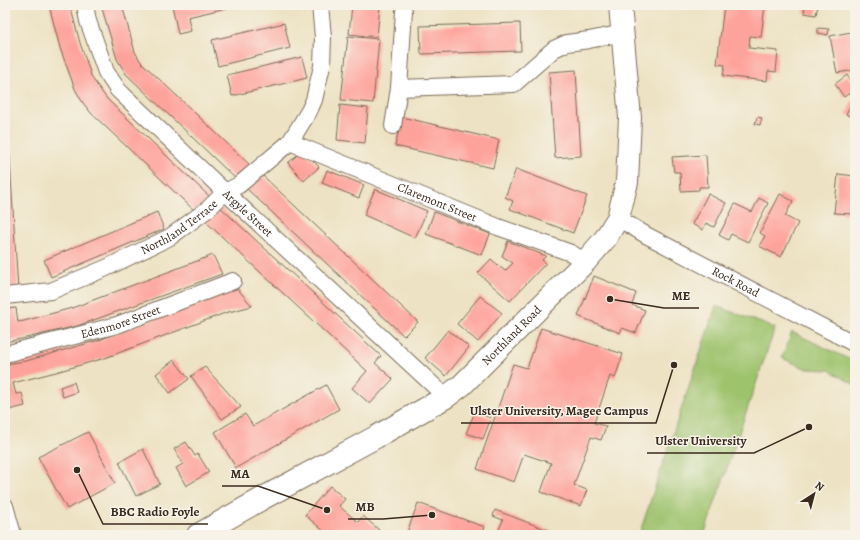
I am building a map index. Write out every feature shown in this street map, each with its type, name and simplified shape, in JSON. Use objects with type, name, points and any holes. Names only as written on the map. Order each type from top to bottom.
[{"type":"main road","name":"Northland Road","points":[[198,535],[446,397],[462,385],[585,262],[605,239],[618,218],[627,182],[630,118],[620,5]]},
{"type":"street","name":"Argyle Street","points":[[85,5],[88,21],[106,72],[118,90],[225,192],[446,397]]},
{"type":"street","name":"Northland Terrace","points":[[5,296],[51,291],[106,268],[170,237],[208,209],[225,192],[239,185],[290,142],[314,100],[322,66],[323,37],[320,5]]},
{"type":"street","points":[[393,126],[399,88],[404,11]]},
{"type":"street","points":[[399,88],[514,84],[554,49],[567,43],[623,33]]},
{"type":"street","name":"Claremont Street","points":[[290,142],[498,226],[571,253],[585,262]]},
{"type":"street","name":"Rock Road","points":[[618,218],[653,239],[855,344]]},
{"type":"street","name":"Edenmore Street","points":[[5,354],[117,324],[232,281]]},
{"type":"street","points":[[6,515],[13,535]]},
{"type":"green space","points":[[716,306],[775,328],[704,535],[639,535]]},
{"type":"green space","points":[[792,332],[855,362],[855,385],[829,370],[807,369],[782,358]]},
{"type":"building","points":[[49,5],[70,5],[80,43],[92,78],[107,99],[212,199],[198,214],[91,113],[83,103],[75,89],[60,48]]},
{"type":"building","points":[[101,5],[122,5],[135,52],[141,62],[251,166],[237,180],[126,74],[117,59]]},
{"type":"building","points":[[172,5],[235,6],[188,17],[191,31],[178,34]]},
{"type":"building","points":[[352,5],[380,5],[377,37],[349,34]]},
{"type":"building","points":[[724,5],[765,5],[761,37],[750,36],[749,48],[778,51],[776,72],[768,71],[767,81],[723,76],[725,65],[717,64]]},
{"type":"building","points":[[805,5],[818,5],[816,15],[804,13]]},
{"type":"building","points":[[284,23],[290,48],[218,66],[212,40]]},
{"type":"building","points":[[520,23],[521,51],[421,54],[420,26]]},
{"type":"building","points":[[818,28],[829,29],[828,35],[818,33]]},
{"type":"building","points":[[851,32],[855,54],[855,70],[837,73],[830,36]]},
{"type":"building","points":[[348,36],[379,39],[373,103],[341,100]]},
{"type":"building","points":[[302,57],[307,78],[232,96],[227,75]]},
{"type":"building","points":[[576,70],[581,156],[555,158],[549,72]]},
{"type":"building","points":[[847,75],[855,89],[844,97],[835,84]]},
{"type":"building","points":[[5,96],[18,290],[5,291]]},
{"type":"building","points":[[855,96],[855,119],[846,114]]},
{"type":"building","points":[[340,105],[368,108],[365,143],[337,140]]},
{"type":"building","points":[[402,117],[499,140],[493,168],[395,146]]},
{"type":"building","points":[[757,117],[762,118],[760,125],[755,124]]},
{"type":"building","points":[[303,150],[319,167],[304,181],[288,163]]},
{"type":"building","points":[[706,155],[708,187],[699,187],[699,190],[681,191],[680,172],[674,172],[672,157]]},
{"type":"building","points":[[516,169],[587,196],[573,233],[510,209],[513,201],[505,197]]},
{"type":"building","points":[[327,170],[364,185],[359,198],[322,183]]},
{"type":"building","points":[[261,174],[418,322],[404,336],[247,189]]},
{"type":"building","points":[[838,174],[855,176],[855,214],[834,213]]},
{"type":"building","points":[[375,189],[427,211],[415,238],[364,215]]},
{"type":"building","points":[[708,194],[726,203],[714,227],[706,223],[703,230],[692,224]]},
{"type":"building","points":[[780,194],[793,201],[785,216],[798,223],[781,257],[759,246],[765,236],[760,233]]},
{"type":"building","points":[[759,198],[768,203],[748,242],[731,234],[728,240],[719,235],[735,204],[752,212]]},
{"type":"building","points":[[219,206],[381,356],[375,363],[393,379],[370,404],[352,388],[367,371],[205,221]]},
{"type":"building","points":[[157,212],[164,229],[51,277],[44,260]]},
{"type":"building","points":[[434,212],[490,234],[482,255],[426,234]]},
{"type":"building","points":[[508,241],[546,256],[542,260],[546,263],[510,301],[478,273],[491,259],[505,271],[513,263],[502,256]]},
{"type":"building","points":[[213,255],[222,274],[77,326],[5,342],[5,309],[16,308],[18,322],[24,321],[72,308]]},
{"type":"building","points":[[594,276],[636,293],[632,305],[645,310],[636,333],[622,328],[620,333],[578,316]]},
{"type":"building","points":[[236,287],[252,306],[225,313],[105,358],[13,383],[16,394],[22,393],[25,406],[5,411],[5,364],[26,361],[99,340]]},
{"type":"building","points":[[480,296],[502,313],[478,342],[457,324]]},
{"type":"building","points":[[541,328],[623,354],[615,378],[610,376],[594,423],[606,426],[601,440],[591,437],[574,485],[587,490],[581,506],[541,492],[551,463],[524,454],[514,482],[477,469],[513,364],[527,368]]},
{"type":"building","points":[[448,330],[469,347],[446,376],[425,358]]},
{"type":"building","points":[[174,360],[189,379],[170,393],[156,374]]},
{"type":"building","points":[[205,367],[241,407],[222,419],[191,376]]},
{"type":"building","points":[[74,382],[77,392],[63,397],[60,387]]},
{"type":"building","points":[[326,385],[339,409],[236,468],[215,432],[245,414],[253,426]]},
{"type":"building","points":[[475,412],[491,418],[483,439],[466,433]]},
{"type":"building","points":[[88,432],[115,483],[67,509],[38,457]]},
{"type":"building","points":[[186,442],[195,456],[198,454],[209,472],[186,486],[176,468],[183,464],[174,449]]},
{"type":"building","points":[[143,449],[160,484],[136,496],[119,462]]},
{"type":"building","points":[[330,486],[345,499],[339,506],[358,522],[363,516],[379,530],[374,535],[328,535],[305,515]]},
{"type":"building","points":[[418,503],[485,527],[482,535],[406,535]]},
{"type":"building","points":[[495,510],[561,535],[499,535],[497,534],[503,520],[493,516]]},
{"type":"place","name":"ME","points":[[610,299]]},
{"type":"place","name":"Ulster University, Magee Campus","points":[[674,365]]},
{"type":"place","name":"Ulster University","points":[[809,427]]},
{"type":"place","name":"BBC Radio Foyle","points":[[77,470]]},
{"type":"place","name":"MA","points":[[327,510]]},
{"type":"place","name":"MB","points":[[432,515]]}]
